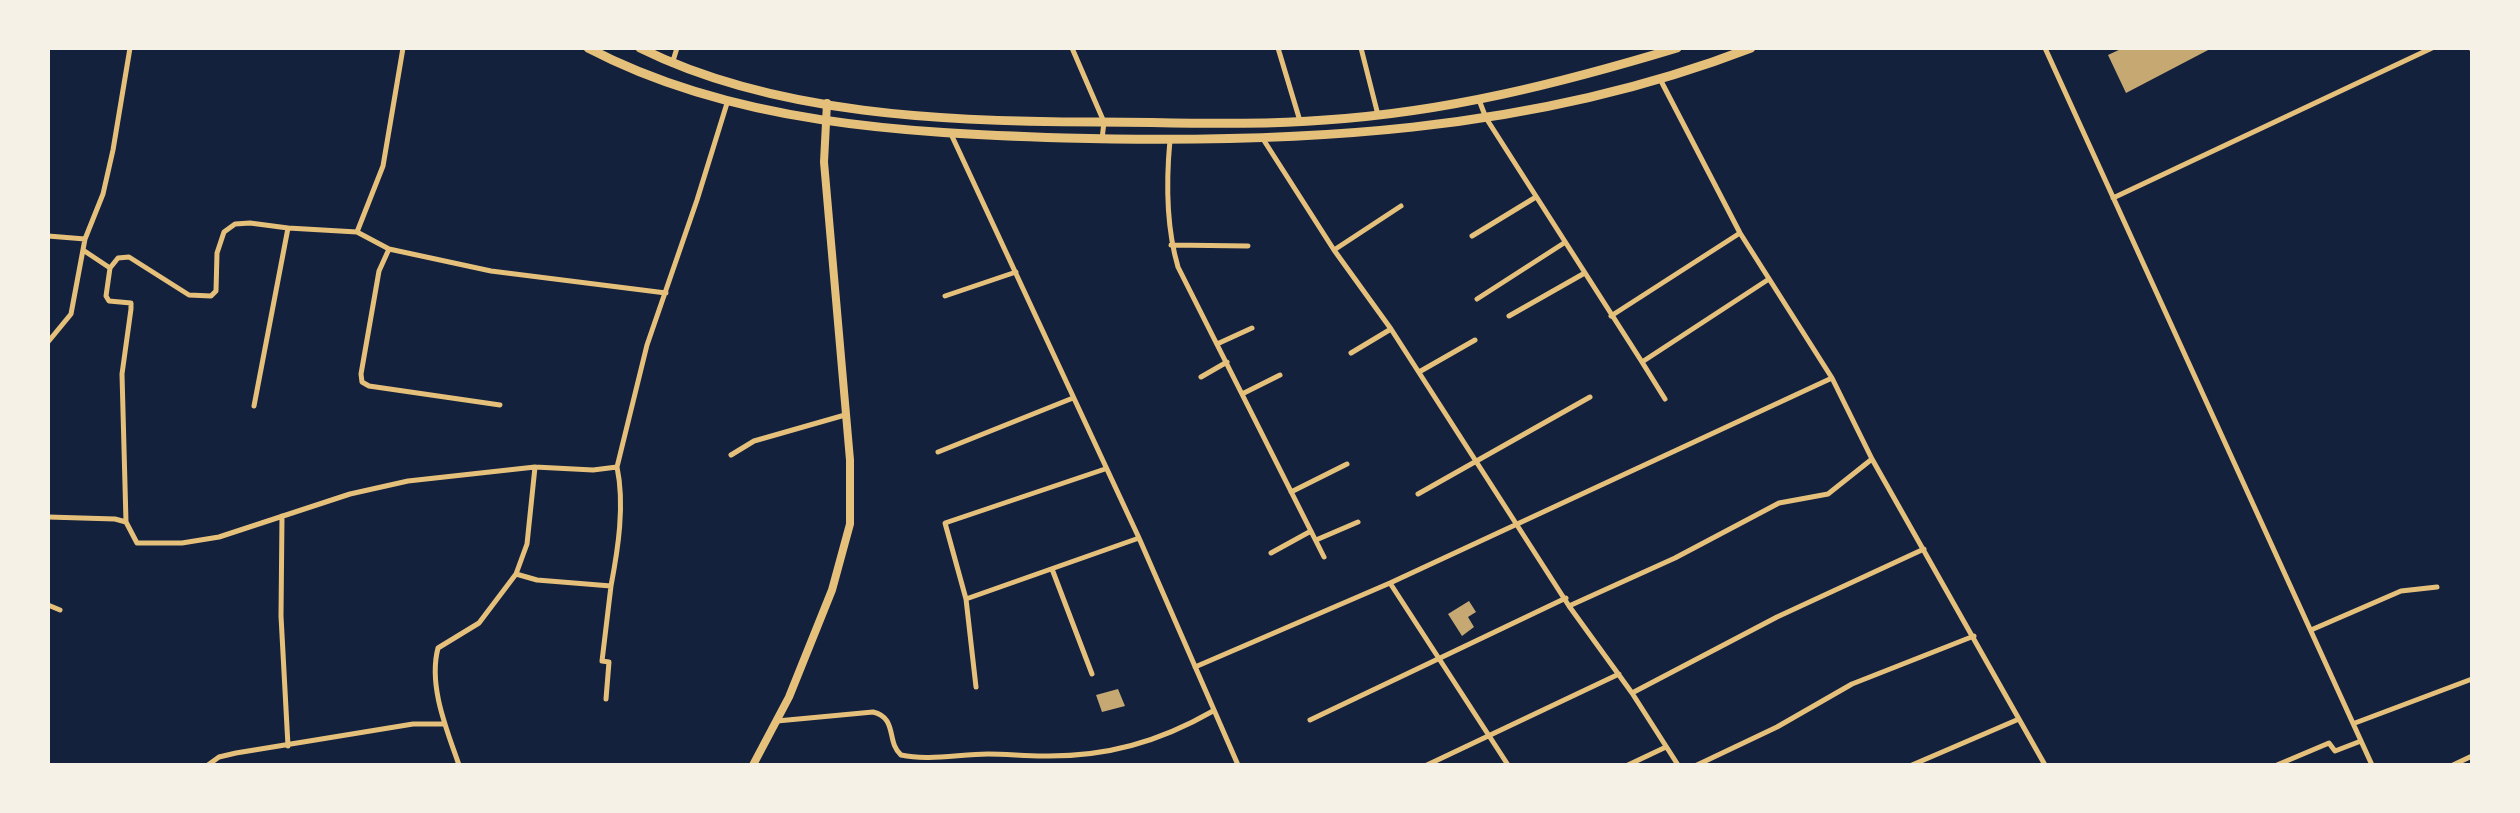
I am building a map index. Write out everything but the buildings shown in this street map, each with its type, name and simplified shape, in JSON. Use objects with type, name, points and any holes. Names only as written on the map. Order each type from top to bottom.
[{"type":"highway","points":[[588,48],[618,63],[728,100],[825,119],[951,134],[1170,140],[1326,136],[1410,129],[1486,118],[1541,109],[1598,95],[1709,64],[1751,48]]},
{"type":"highway","points":[[640,48],[672,63],[735,84],[827,103],[950,119],[1214,125],[1300,122],[1378,115],[1479,100],[1566,81],[1677,48]]},
{"type":"main road","points":[[753,765],[777,721],[832,590],[850,524],[850,460],[827,205],[825,119],[827,103]]},
{"type":"street","points":[[48,342],[71,314],[85,238],[103,194],[130,48]]},
{"type":"street","points":[[357,232],[383,166],[403,48]]},
{"type":"street","points":[[672,63],[677,48]]},
{"type":"street","points":[[1072,48],[1104,122],[1102,139]]},
{"type":"street","points":[[1278,48],[1300,122]]},
{"type":"street","points":[[1361,48],[1378,115]]},
{"type":"street","points":[[2045,48],[2355,723],[2372,765]]},
{"type":"street","points":[[2113,198],[2432,48]]},
{"type":"street","points":[[1660,78],[1740,233],[1832,378],[1872,459],[2045,765]]},
{"type":"street","points":[[606,699],[609,662],[602,661],[617,545],[620,483],[617,467],[647,345],[728,100]]},
{"type":"street","points":[[1479,100],[1486,118],[1583,274],[1665,399]]},
{"type":"street","points":[[951,134],[1139,538],[1238,765]]},
{"type":"street","points":[[1263,139],[1334,250],[1391,329],[1516,525],[1566,598],[1569,606],[1619,674],[1678,765]]},
{"type":"street","points":[[1170,140],[1166,178],[1171,245],[1178,267],[1244,393],[1324,558]]},
{"type":"street","points":[[1472,236],[1536,197]]},
{"type":"street","points":[[1334,250],[1401,206]]},
{"type":"street","points":[[617,467],[593,470],[535,467],[408,481],[350,494],[219,537],[182,543],[137,543],[126,522],[122,374],[131,303],[110,301],[106,296],[110,268],[123,255],[189,295],[211,296],[216,291],[218,253],[224,232],[235,224],[250,223],[357,232],[388,249],[491,271],[666,293]]},
{"type":"street","points":[[254,406],[288,228]]},
{"type":"street","points":[[1611,316],[1740,233]]},
{"type":"street","points":[[48,236],[85,238]]},
{"type":"street","points":[[1477,299],[1564,243]]},
{"type":"street","points":[[1171,245],[1248,246]]},
{"type":"street","points":[[388,249],[380,271],[361,374],[362,382],[369,386],[500,405]]},
{"type":"street","points":[[83,250],[110,268]]},
{"type":"street","points":[[945,296],[1016,272]]},
{"type":"street","points":[[1509,316],[1583,274]]},
{"type":"street","points":[[1642,362],[1769,279]]},
{"type":"street","points":[[1217,344],[1252,328]]},
{"type":"street","points":[[1351,352],[1391,329]]},
{"type":"street","points":[[1419,372],[1474,340]]},
{"type":"street","points":[[1201,377],[1227,362]]},
{"type":"street","points":[[1244,393],[1280,375]]},
{"type":"street","points":[[1195,667],[1390,583],[1832,378]]},
{"type":"street","points":[[1418,494],[1590,397]]},
{"type":"street","points":[[939,452],[1073,398]]},
{"type":"street","points":[[731,455],[754,441],[846,415]]},
{"type":"street","points":[[1569,606],[1675,558],[1779,503],[1828,494],[1872,459]]},
{"type":"street","points":[[1291,492],[1347,464]]},
{"type":"street","points":[[459,765],[444,724],[435,662],[438,648],[478,623],[516,574],[527,544],[535,467]]},
{"type":"street","points":[[976,687],[966,599],[945,523],[1105,469]]},
{"type":"street","points":[[282,516],[281,616],[288,746]]},
{"type":"street","points":[[48,517],[115,519],[126,522]]},
{"type":"street","points":[[1316,540],[1358,522]]},
{"type":"street","points":[[1271,553],[1311,531]]},
{"type":"street","points":[[966,599],[1139,538]]},
{"type":"street","points":[[1632,693],[1777,616],[1924,549]]},
{"type":"street","points":[[1052,569],[1092,674]]},
{"type":"street","points":[[516,574],[537,580],[610,586]]},
{"type":"street","points":[[1390,583],[1508,765]]},
{"type":"street","points":[[2311,630],[2401,591],[2437,587]]},
{"type":"street","points":[[1310,720],[1566,598]]},
{"type":"street","points":[[48,605],[60,610]]},
{"type":"street","points":[[1697,765],[1777,727],[1852,684],[1974,636]]},
{"type":"street","points":[[1427,765],[1619,674]]},
{"type":"street","points":[[2355,723],[2472,680]]},
{"type":"street","points":[[777,721],[873,712],[881,714],[889,722],[894,746],[901,755],[1044,756],[1106,753],[1136,746],[1161,738],[1213,711]]},
{"type":"street","points":[[1912,765],[2019,719]]},
{"type":"street","points":[[207,765],[219,757],[236,753],[413,724],[444,724]]},
{"type":"street","points":[[2277,765],[2330,743],[2336,752],[2361,741]]},
{"type":"street","points":[[1628,765],[1666,747]]},
{"type":"street","points":[[2453,765],[2472,756]]}]
